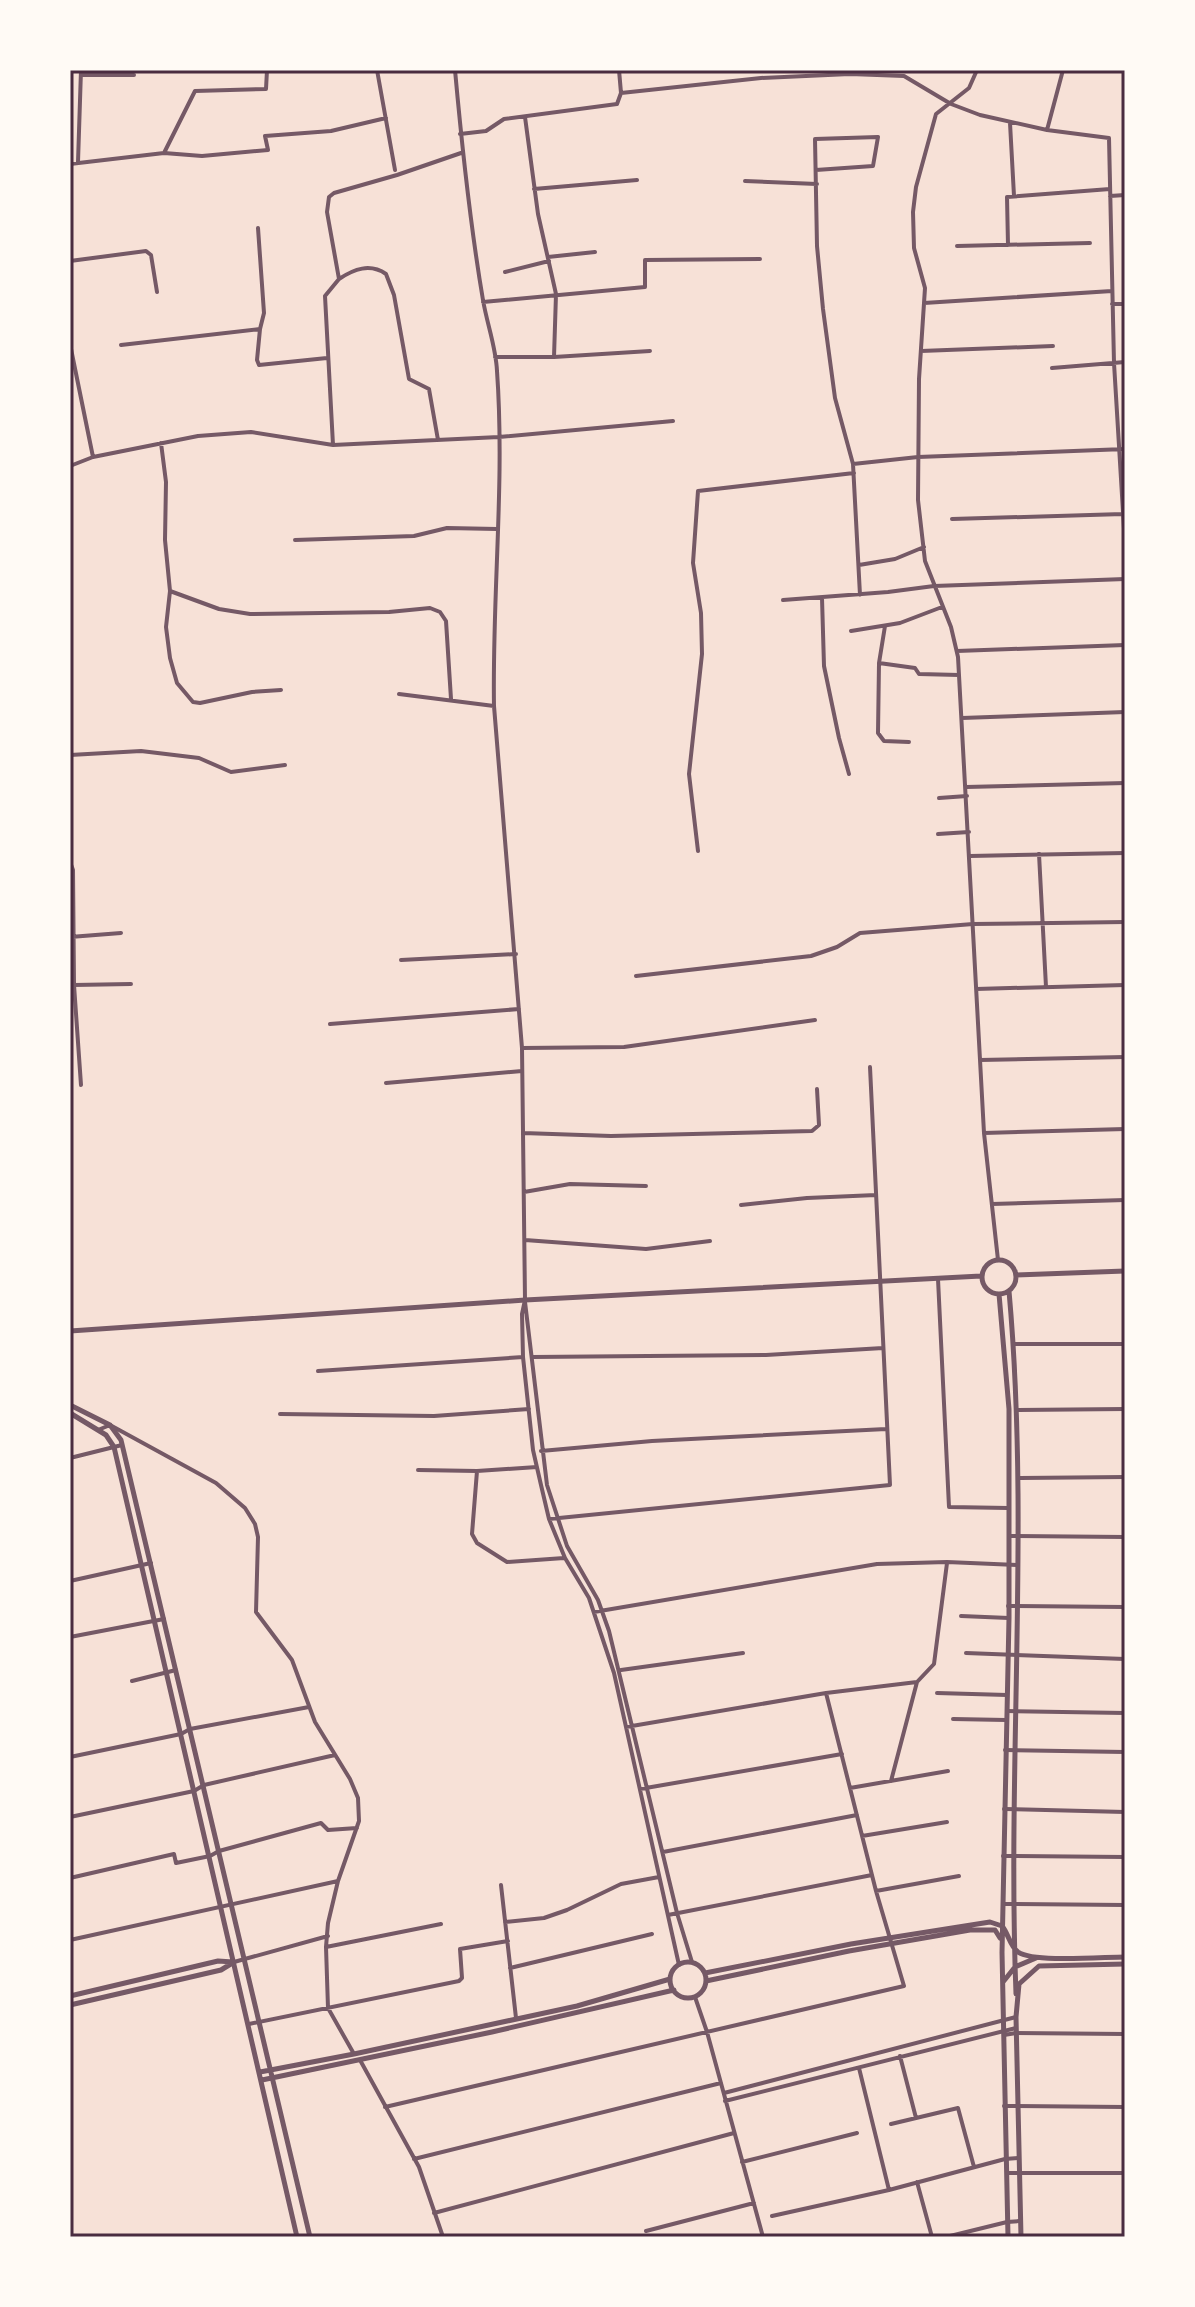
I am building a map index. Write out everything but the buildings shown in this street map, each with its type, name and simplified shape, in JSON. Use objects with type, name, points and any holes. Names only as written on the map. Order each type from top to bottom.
[{"type":"street","points":[[164,153],[195,91],[266,89],[267,70]]},
{"type":"street","points":[[377,70],[395,170]]},
{"type":"street","points":[[455,70],[461,153],[483,302],[495,357],[499,437],[494,706],[522,1048],[525,1300],[541,1451],[557,1517],[571,1554],[602,1610],[621,1670],[677,1913],[692,1962],[705,1973],[706,1981],[703,1991],[695,1997],[681,1996],[674,1990],[670,1979]]},
{"type":"street","points":[[460,134],[486,131],[504,119],[617,104],[621,93],[619,70]]},
{"type":"street","points":[[769,70],[771,77]]},
{"type":"street","points":[[977,70],[969,88],[936,114],[916,187],[914,248],[925,288],[918,500],[925,561],[957,651],[984,1133],[998,1260]]},
{"type":"street","points":[[1047,130],[1063,70]]},
{"type":"street","points":[[78,162],[81,72],[134,75]]},
{"type":"street","points":[[621,93],[771,77],[905,73],[951,104],[980,115],[1047,130],[1109,138],[1117,449],[1125,545]]},
{"type":"street","points":[[525,117],[534,189],[556,294],[554,357]]},
{"type":"street","points":[[70,164],[164,153],[202,156],[268,150],[265,136],[331,131],[386,118]]},
{"type":"street","points":[[1010,122],[1014,196]]},
{"type":"street","points":[[816,170],[873,166],[878,137],[815,139],[817,246],[835,398],[853,464],[860,595]]},
{"type":"street","points":[[339,279],[327,212],[329,197],[461,153]]},
{"type":"street","points":[[534,189],[637,180]]},
{"type":"street","points":[[745,181],[817,184]]},
{"type":"street","points":[[1008,245],[1007,197],[1110,189]]},
{"type":"street","points":[[1110,196],[1125,195]]},
{"type":"street","points":[[258,228],[264,313],[257,360],[259,365],[327,358]]},
{"type":"street","points":[[957,246],[1090,243]]},
{"type":"street","points":[[70,261],[146,251],[151,255],[157,292]]},
{"type":"street","points":[[505,272],[549,259],[595,252]]},
{"type":"street","points":[[483,302],[645,287],[645,260],[760,259]]},
{"type":"street","points":[[333,445],[325,296],[349,272],[369,267],[386,274],[394,295],[409,379],[429,389],[438,440]]},
{"type":"street","points":[[924,303],[1112,291]]},
{"type":"street","points":[[1112,304],[1125,304]]},
{"type":"street","points":[[121,345],[260,329]]},
{"type":"street","points":[[70,344],[93,457]]},
{"type":"street","points":[[921,351],[1053,346]]},
{"type":"street","points":[[495,357],[650,351]]},
{"type":"street","points":[[1052,368],[1125,362]]},
{"type":"street","points":[[70,466],[93,457],[198,436],[251,432],[333,445],[499,437],[673,421]]},
{"type":"street","points":[[161,443],[166,482],[165,540],[170,591],[166,627],[177,683],[193,702],[200,703],[252,692],[281,690]]},
{"type":"street","points":[[853,464],[918,457],[1125,449]]},
{"type":"street","points":[[698,851],[689,774],[702,654],[701,613],[693,563],[698,491],[854,473]]},
{"type":"street","points":[[952,519],[1124,514]]},
{"type":"street","points":[[295,540],[414,536],[447,528],[497,529]]},
{"type":"street","points":[[859,565],[895,559],[924,547]]},
{"type":"street","points":[[783,600],[934,586],[1125,579]]},
{"type":"street","points":[[170,591],[219,609],[250,614],[389,612],[430,608],[440,612],[446,621],[451,699]]},
{"type":"street","points":[[822,598],[824,666],[849,774]]},
{"type":"street","points":[[851,631],[885,626],[942,607]]},
{"type":"street","points":[[885,626],[879,663],[879,738],[909,742]]},
{"type":"street","points":[[957,651],[1125,645]]},
{"type":"street","points":[[879,663],[915,668],[919,674],[959,675]]},
{"type":"street","points":[[399,694],[494,706]]},
{"type":"street","points":[[962,718],[1125,712]]},
{"type":"street","points":[[70,755],[141,751],[199,758],[231,772],[285,765]]},
{"type":"street","points":[[966,787],[1125,783]]},
{"type":"street","points":[[939,798],[967,796]]},
{"type":"street","points":[[938,834],[969,832]]},
{"type":"street","points":[[970,856],[1125,853]]},
{"type":"street","points":[[1039,854],[1046,987]]},
{"type":"street","points":[[70,862],[73,870],[72,937],[81,1085]]},
{"type":"street","points":[[636,976],[811,956],[837,947],[860,933],[973,924],[1125,922]]},
{"type":"street","points":[[72,937],[121,933]]},
{"type":"street","points":[[401,960],[516,954]]},
{"type":"street","points":[[74,985],[131,984]]},
{"type":"street","points":[[976,989],[1125,985]]},
{"type":"street","points":[[330,1024],[519,1009]]},
{"type":"street","points":[[522,1048],[624,1047],[815,1020]]},
{"type":"street","points":[[980,1060],[1125,1057]]},
{"type":"street","points":[[549,1519],[890,1485],[870,1067]]},
{"type":"street","points":[[386,1083],[522,1071]]},
{"type":"street","points":[[523,1133],[611,1136],[812,1131],[819,1125],[817,1089]]},
{"type":"street","points":[[984,1133],[1125,1129]]},
{"type":"street","points":[[524,1192],[570,1184],[646,1186]]},
{"type":"street","points":[[741,1205],[876,1195]]},
{"type":"street","points":[[992,1204],[1125,1200]]},
{"type":"street","points":[[525,1240],[646,1249],[710,1241]]},
{"type":"street","points":[[998,1260],[1008,1262],[1016,1275],[1015,1284],[1009,1291],[999,1294],[987,1289],[981,1276],[985,1267],[998,1260]]},
{"type":"street","points":[[1016,1275],[1125,1271]]},
{"type":"street","points":[[72,1333],[525,1300],[981,1276]]},
{"type":"street","points":[[938,1279],[949,1507],[1008,1508]]},
{"type":"street","points":[[1009,1291],[1020,1478],[1014,1904],[1021,2237]]},
{"type":"street","points":[[999,1294],[1009,1409],[1009,1618],[1002,1904],[1008,2237]]},
{"type":"street","points":[[525,1300],[522,1314],[523,1357],[537,1467],[549,1519],[565,1558],[589,1598],[614,1673],[679,1965]]},
{"type":"street","points":[[1014,1344],[1125,1344]]},
{"type":"street","points":[[532,1357],[766,1355],[883,1348]]},
{"type":"street","points":[[318,1371],[523,1357]]},
{"type":"street","points":[[70,1405],[216,1483],[245,1508],[255,1524],[258,1537],[256,1612],[292,1660],[315,1722],[358,1798],[357,1828],[338,1881],[326,1947],[328,2008],[354,2054]]},
{"type":"street","points":[[280,1414],[434,1416],[529,1409]]},
{"type":"street","points":[[1018,1410],[1125,1409]]},
{"type":"street","points":[[70,1413],[106,1435],[114,1447],[297,2237]]},
{"type":"street","points":[[98,1430],[110,1425]]},
{"type":"street","points":[[110,1425],[122,1445],[310,2237]]},
{"type":"street","points":[[541,1451],[652,1441],[886,1429]]},
{"type":"street","points":[[70,1458],[122,1445]]},
{"type":"street","points":[[418,1470],[477,1471],[537,1467]]},
{"type":"street","points":[[477,1471],[472,1534],[477,1543],[507,1562],[565,1558],[571,1554]]},
{"type":"street","points":[[1020,1478],[1125,1477]]},
{"type":"street","points":[[1007,1536],[1125,1537]]},
{"type":"street","points":[[594,1612],[877,1564],[947,1562],[1017,1565]]},
{"type":"street","points":[[891,1781],[917,1682],[934,1664],[947,1562]]},
{"type":"street","points":[[70,1581],[151,1563]]},
{"type":"street","points":[[1008,1606],[1125,1607]]},
{"type":"street","points":[[961,1616],[1009,1618]]},
{"type":"street","points":[[70,1637],[164,1619]]},
{"type":"street","points":[[621,1670],[743,1653]]},
{"type":"street","points":[[966,1653],[1125,1659]]},
{"type":"street","points":[[132,1681],[176,1670]]},
{"type":"street","points":[[626,1727],[826,1693],[917,1682]]},
{"type":"street","points":[[385,2107],[904,1986],[876,1891],[826,1693]]},
{"type":"street","points":[[937,1693],[1007,1695]]},
{"type":"street","points":[[70,1757],[181,1734],[190,1729],[309,1707]]},
{"type":"street","points":[[1006,1711],[1125,1713]]},
{"type":"street","points":[[953,1719],[1006,1720]]},
{"type":"street","points":[[1005,1750],[1125,1752]]},
{"type":"street","points":[[640,1789],[842,1754]]},
{"type":"street","points":[[70,1817],[194,1791],[204,1785],[335,1755]]},
{"type":"street","points":[[850,1788],[948,1771]]},
{"type":"street","points":[[1003,1809],[1125,1812]]},
{"type":"street","points":[[654,1854],[857,1815]]},
{"type":"street","points":[[862,1836],[947,1822]]},
{"type":"street","points":[[70,1878],[174,1854],[176,1863],[210,1856],[321,1823],[328,1830],[357,1828]]},
{"type":"street","points":[[1003,1855],[1125,1857]]},
{"type":"street","points":[[668,1915],[872,1875]]},
{"type":"street","points":[[876,1891],[959,1876]]},
{"type":"street","points":[[505,1922],[544,1918],[621,1884],[659,1877]]},
{"type":"street","points":[[70,1940],[338,1881]]},
{"type":"street","points":[[501,1885],[516,2018]]},
{"type":"street","points":[[1002,1904],[1125,1905]]},
{"type":"street","points":[[706,1981],[981,1922],[1002,1926],[1015,1949],[1037,1958]]},
{"type":"street","points":[[326,1947],[441,1924]]},
{"type":"street","points":[[705,1973],[890,1941],[987,1928],[999,1934],[1002,1953]]},
{"type":"street","points":[[510,1968],[652,1934]]},
{"type":"street","points":[[70,2005],[221,1970],[246,1958],[328,1936]]},
{"type":"street","points":[[249,2024],[459,1981],[463,1973],[460,1949],[508,1941]]},
{"type":"street","points":[[1002,1983],[1015,1967],[1037,1958],[1125,1957]]},
{"type":"street","points":[[70,1996],[218,1961],[234,1962]]},
{"type":"street","points":[[260,2072],[577,2006],[670,1979],[679,1965],[692,1962]]},
{"type":"street","points":[[1016,1994],[1019,1984],[1039,1966],[1125,1964]]},
{"type":"street","points":[[262,2080],[674,1990]]},
{"type":"street","points":[[695,1997],[763,2237]]},
{"type":"street","points":[[724,2093],[1016,2017]]},
{"type":"street","points":[[725,2101],[1016,2030],[1125,2034]]},
{"type":"street","points":[[900,2056],[916,2118]]},
{"type":"street","points":[[360,2060],[414,2159],[443,2237]]},
{"type":"street","points":[[859,2067],[889,2190]]},
{"type":"street","points":[[414,2159],[721,2083]]},
{"type":"street","points":[[1004,2106],[1125,2107]]},
{"type":"street","points":[[891,2124],[958,2108],[974,2167]]},
{"type":"street","points":[[434,2213],[734,2133]]},
{"type":"street","points":[[742,2162],[857,2133]]},
{"type":"street","points":[[772,2216],[1019,2158]]},
{"type":"street","points":[[1006,2173],[1125,2173]]},
{"type":"street","points":[[917,2182],[932,2237]]},
{"type":"street","points":[[646,2231],[754,2203]]},
{"type":"street","points":[[946,2237],[1020,2221]]}]
